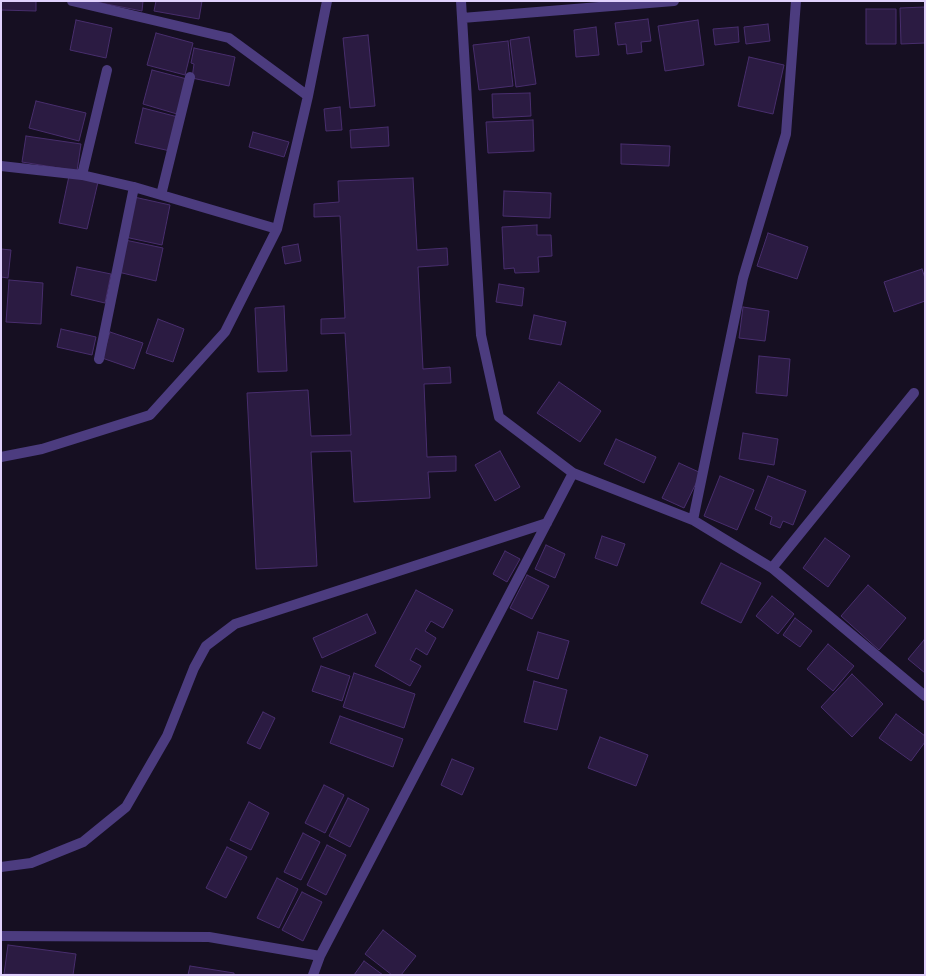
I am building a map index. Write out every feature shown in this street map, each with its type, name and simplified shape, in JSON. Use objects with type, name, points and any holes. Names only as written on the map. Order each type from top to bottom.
[{"type":"street","points":[[72,1],[229,38],[308,96]]},
{"type":"street","points":[[1,457],[42,449],[150,414],[225,332],[277,230],[308,96],[327,1]]},
{"type":"street","points":[[461,1],[481,335],[499,417],[573,473],[693,520],[772,568],[925,696]]},
{"type":"street","points":[[462,18],[674,1]]},
{"type":"street","points":[[693,520],[743,278],[786,134],[796,1]]},
{"type":"street","points":[[82,174],[107,70]]},
{"type":"street","points":[[161,195],[190,76]]},
{"type":"street","points":[[1,166],[82,174],[134,187],[277,230]]},
{"type":"street","points":[[99,360],[134,187]]},
{"type":"street","points":[[772,568],[914,393]]},
{"type":"street","points":[[313,975],[320,956],[573,473]]},
{"type":"street","points":[[1,867],[31,863],[83,842],[126,807],[167,736],[194,668],[206,646],[235,624],[547,523]]},
{"type":"street","points":[[1,936],[210,937],[320,956]]},
{"type":"building","points":[[1,1],[36,1],[36,11],[1,10]]},
{"type":"building","points":[[91,1],[143,1],[142,11]]},
{"type":"building","points":[[156,1],[202,1],[199,19],[154,11]]},
{"type":"building","points":[[925,7],[925,43],[901,44],[900,8]]},
{"type":"building","points":[[866,9],[896,9],[896,44],[866,44]]},
{"type":"building","points":[[648,19],[651,41],[641,42],[642,52],[627,54],[626,44],[618,45],[615,23]]},
{"type":"building","points":[[76,20],[112,28],[106,58],[70,50]]},
{"type":"building","points":[[698,20],[704,65],[665,71],[658,26]]},
{"type":"building","points":[[768,24],[770,41],[746,44],[744,27]]},
{"type":"building","points":[[596,27],[599,55],[576,57],[574,30]]},
{"type":"building","points":[[738,27],[739,42],[715,45],[713,29]]},
{"type":"building","points":[[156,33],[193,43],[185,75],[147,65]]},
{"type":"building","points":[[368,35],[375,106],[350,108],[343,38]]},
{"type":"building","points":[[529,37],[536,84],[516,87],[510,40]]},
{"type":"building","points":[[508,41],[513,86],[479,90],[473,45]]},
{"type":"building","points":[[194,48],[235,57],[229,86],[192,78],[194,64],[191,63]]},
{"type":"building","points":[[749,57],[784,65],[773,114],[738,106]]},
{"type":"building","points":[[152,70],[187,79],[177,114],[143,104]]},
{"type":"building","points":[[530,93],[531,116],[493,118],[492,94]]},
{"type":"building","points":[[36,101],[86,113],[79,141],[29,128]]},
{"type":"building","points":[[340,107],[342,130],[326,131],[324,109]]},
{"type":"building","points":[[143,108],[178,117],[170,151],[135,143]]},
{"type":"building","points":[[533,120],[534,151],[488,153],[486,122]]},
{"type":"building","points":[[388,127],[389,146],[351,148],[350,130]]},
{"type":"building","points":[[253,132],[289,142],[284,157],[249,147]]},
{"type":"building","points":[[26,136],[81,144],[77,171],[22,162]]},
{"type":"building","points":[[621,144],[670,146],[669,166],[621,164]]},
{"type":"building","points":[[69,176],[98,182],[87,229],[59,223]]},
{"type":"building","points":[[413,178],[417,250],[447,248],[448,265],[418,267],[423,369],[450,367],[451,383],[424,384],[427,457],[456,456],[456,471],[428,472],[430,498],[354,502],[351,451],[311,452],[317,566],[256,569],[247,393],[308,390],[311,436],[351,435],[345,333],[321,334],[321,319],[345,318],[340,216],[314,217],[314,204],[339,202],[338,181]]},
{"type":"building","points":[[504,191],[551,193],[550,218],[503,216]]},
{"type":"building","points":[[134,197],[170,205],[162,245],[125,237]]},
{"type":"building","points":[[537,225],[537,235],[551,235],[552,256],[538,257],[539,272],[515,273],[514,268],[504,269],[502,227]]},
{"type":"building","points":[[768,233],[808,247],[797,279],[757,266]]},
{"type":"building","points":[[125,240],[163,248],[156,281],[118,272]]},
{"type":"building","points":[[298,244],[301,261],[285,264],[282,247]]},
{"type":"building","points":[[1,249],[11,250],[8,278],[1,277]]},
{"type":"building","points":[[77,267],[111,274],[105,303],[71,295]]},
{"type":"building","points":[[922,269],[925,278],[925,301],[894,312],[884,282]]},
{"type":"building","points":[[9,280],[43,283],[41,324],[6,322]]},
{"type":"building","points":[[499,284],[524,288],[522,306],[496,302]]},
{"type":"building","points":[[284,306],[287,371],[258,372],[255,308]]},
{"type":"building","points":[[743,307],[769,311],[765,341],[739,338]]},
{"type":"building","points":[[534,315],[566,322],[561,345],[529,339]]},
{"type":"building","points":[[158,319],[184,329],[173,362],[146,353]]},
{"type":"building","points":[[61,329],[96,337],[92,355],[57,347]]},
{"type":"building","points":[[110,332],[143,343],[134,369],[102,358]]},
{"type":"building","points":[[759,356],[790,359],[787,396],[756,393]]},
{"type":"building","points":[[559,382],[601,411],[580,442],[537,413]]},
{"type":"building","points":[[743,433],[778,439],[774,465],[739,459]]},
{"type":"building","points":[[616,439],[656,457],[644,483],[604,464]]},
{"type":"building","points":[[500,451],[520,487],[495,501],[475,465]]},
{"type":"building","points":[[679,463],[701,473],[684,508],[662,498]]},
{"type":"building","points":[[720,476],[754,490],[737,530],[704,516]]},
{"type":"building","points":[[768,476],[806,491],[793,525],[783,521],[780,528],[770,524],[772,517],[755,509]]},
{"type":"building","points":[[602,536],[625,544],[617,566],[595,558]]},
{"type":"building","points":[[825,538],[850,556],[828,587],[803,568]]},
{"type":"building","points":[[546,545],[565,554],[555,578],[535,569]]},
{"type":"building","points":[[505,551],[520,559],[507,582],[493,574]]},
{"type":"building","points":[[721,563],[761,583],[741,623],[701,603]]},
{"type":"building","points":[[527,575],[549,586],[532,619],[510,608]]},
{"type":"building","points":[[868,585],[906,618],[879,650],[841,616]]},
{"type":"building","points":[[416,590],[453,610],[443,628],[431,621],[425,631],[436,638],[427,655],[416,648],[410,660],[421,666],[410,686],[375,666]]},
{"type":"building","points":[[772,596],[794,614],[778,634],[756,616]]},
{"type":"building","points":[[367,614],[376,633],[322,658],[313,638]]},
{"type":"building","points":[[795,618],[812,631],[800,647],[783,635]]},
{"type":"building","points":[[538,632],[569,641],[558,679],[527,670]]},
{"type":"building","points":[[924,640],[925,641],[925,673],[908,659]]},
{"type":"building","points":[[828,644],[854,666],[833,691],[807,669]]},
{"type":"building","points":[[321,666],[350,676],[342,701],[312,691]]},
{"type":"building","points":[[354,673],[415,694],[404,728],[343,707]]},
{"type":"building","points":[[852,674],[883,704],[852,737],[821,707]]},
{"type":"building","points":[[534,681],[567,690],[557,730],[524,722]]},
{"type":"building","points":[[263,712],[275,718],[260,749],[247,743]]},
{"type":"building","points":[[896,714],[925,736],[925,742],[911,761],[879,738]]},
{"type":"building","points":[[340,716],[403,739],[393,767],[330,743]]},
{"type":"building","points":[[600,737],[648,755],[636,786],[588,768]]},
{"type":"building","points":[[452,759],[474,768],[462,795],[441,785]]},
{"type":"building","points":[[324,785],[344,795],[325,833],[305,823]]},
{"type":"building","points":[[348,798],[369,809],[350,847],[329,836]]},
{"type":"building","points":[[249,802],[269,813],[251,850],[230,840]]},
{"type":"building","points":[[303,833],[320,842],[301,880],[284,872]]},
{"type":"building","points":[[327,845],[346,855],[326,895],[307,885]]},
{"type":"building","points":[[227,847],[247,857],[226,898],[206,888]]},
{"type":"building","points":[[277,878],[298,889],[279,928],[257,918]]},
{"type":"building","points":[[302,892],[322,902],[303,941],[282,930]]},
{"type":"building","points":[[383,930],[416,956],[401,975],[392,975],[365,954]]},
{"type":"building","points":[[8,945],[76,954],[73,975],[4,974]]},
{"type":"building","points":[[364,961],[383,975],[354,975]]},
{"type":"building","points":[[190,966],[234,973],[234,975],[188,975]]}]
